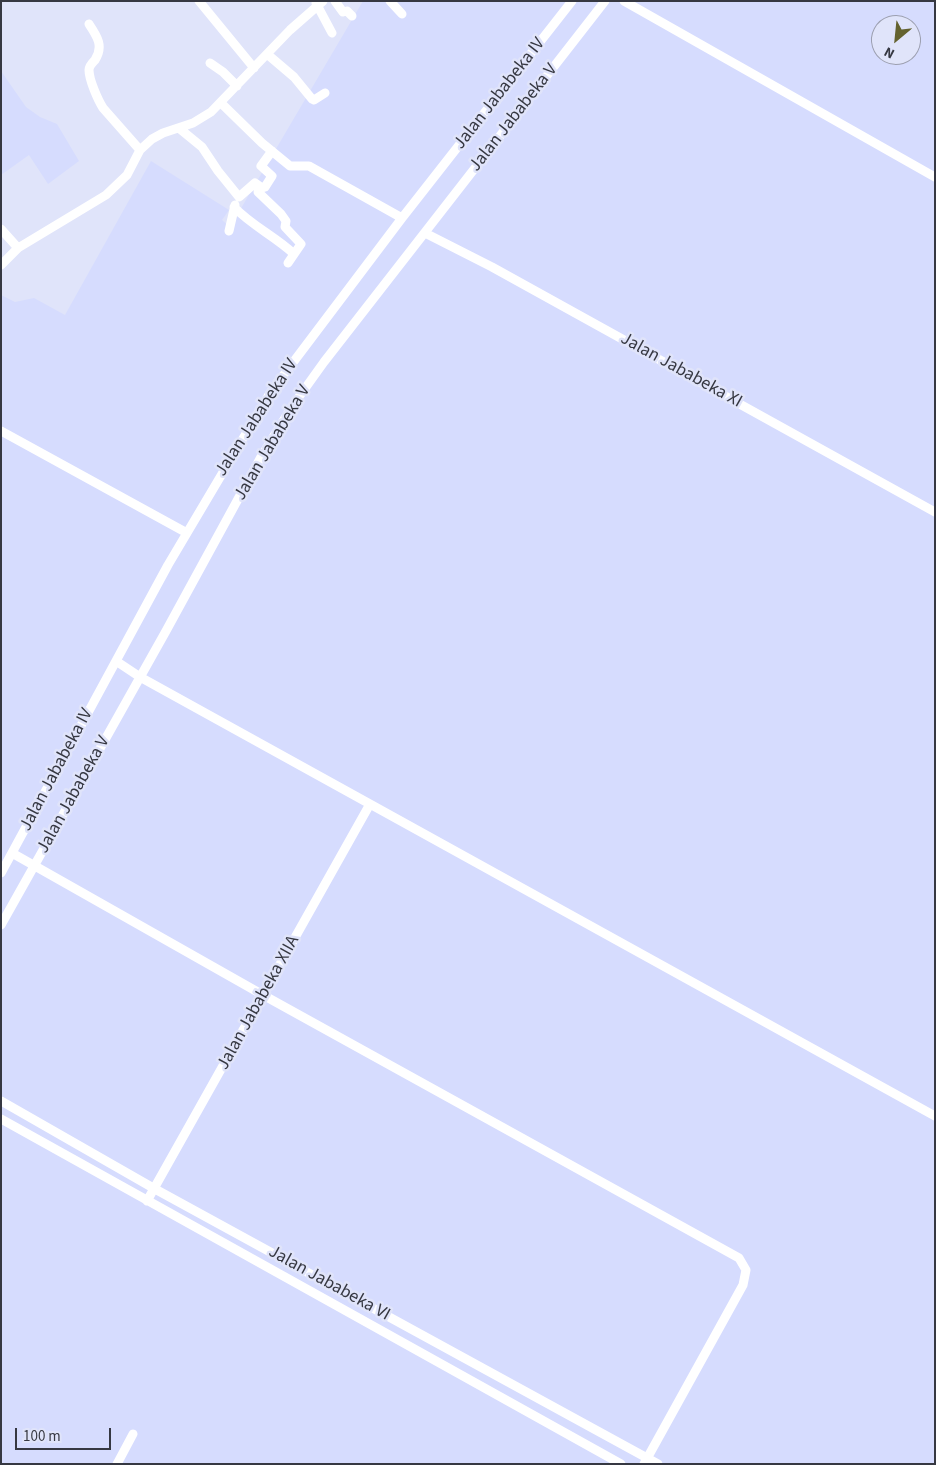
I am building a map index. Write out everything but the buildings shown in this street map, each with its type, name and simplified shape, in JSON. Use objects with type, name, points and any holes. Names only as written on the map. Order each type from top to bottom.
[{"type":"street","points":[[200,1],[254,68]]},
{"type":"street","points":[[335,1],[343,12],[347,10],[352,16]]},
{"type":"street","points":[[390,1],[402,14]]},
{"type":"street","name":"Jalan Jababeka IV","points":[[1,873],[187,532],[270,393],[402,218],[572,1]]},
{"type":"street","name":"Jalan Jababeka V","points":[[1,925],[261,457],[283,421],[324,362],[605,1]]},
{"type":"street","points":[[624,1],[935,177]]},
{"type":"street","points":[[1,265],[18,248],[106,196],[130,171],[140,150],[157,136],[201,120],[221,103],[318,3],[332,34]]},
{"type":"street","points":[[88,24],[100,44],[99,51],[90,66],[89,72],[99,101],[140,150]]},
{"type":"street","points":[[268,54],[294,77],[312,99],[314,100],[325,93]]},
{"type":"street","points":[[210,63],[223,72],[237,86]]},
{"type":"street","points":[[221,103],[272,151],[292,166],[309,166],[402,218]]},
{"type":"street","points":[[180,129],[202,147],[237,196],[240,197]]},
{"type":"street","points":[[272,151],[261,166],[272,176],[265,187],[258,192],[281,214],[286,221],[285,227],[301,244],[288,262]]},
{"type":"street","points":[[229,231],[234,207],[240,201],[240,197],[255,183],[262,188]]},
{"type":"street","points":[[234,207],[252,224],[279,241],[294,254]]},
{"type":"street","points":[[1,229],[18,248]]},
{"type":"street","name":"Jalan Jababeka XI","points":[[425,233],[492,267],[935,512]]},
{"type":"street","points":[[1,431],[187,532]]},
{"type":"street","points":[[116,661],[140,677],[935,1116]]},
{"type":"street","name":"Jalan Jababeka XIIA","points":[[147,1201],[370,804]]},
{"type":"street","points":[[12,854],[739,1258],[746,1270],[743,1285],[646,1461]]},
{"type":"street","name":"Jalan Jababeka VI","points":[[1,1101],[154,1189],[646,1461],[658,1464]]},
{"type":"street","name":"Jalan Jababeka VI","points":[[1,1119],[621,1464]]},
{"type":"street","points":[[117,1464],[133,1434]]},
{"type":"shaded area","points":[[363,1],[935,1],[935,1464],[1,1464],[1,295],[15,302],[34,298],[65,315],[151,161],[229,210],[222,220],[230,227]]},
{"type":"shaded area","points":[[1,71],[26,107],[40,117],[57,124],[79,161],[48,184],[29,155],[1,175]]}]
